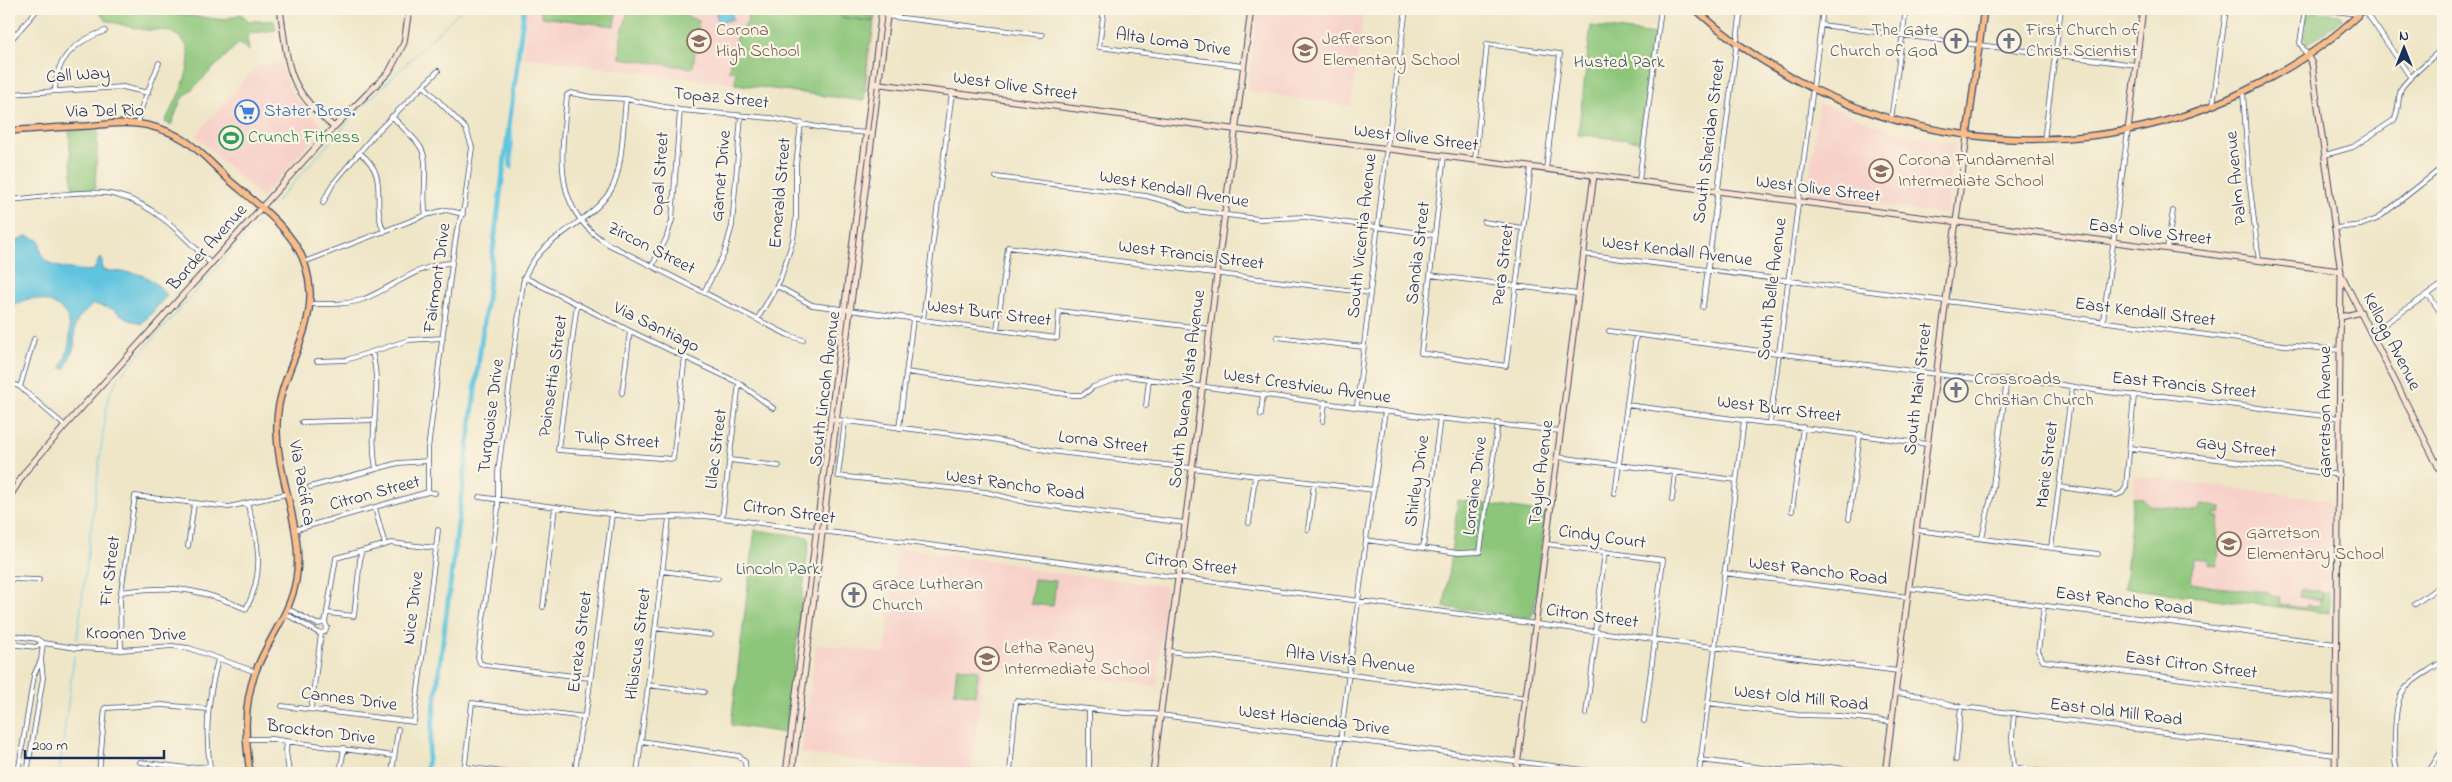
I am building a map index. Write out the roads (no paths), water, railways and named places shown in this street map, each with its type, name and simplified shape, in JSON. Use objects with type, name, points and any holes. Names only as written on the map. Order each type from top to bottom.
[{"type":"main road","points":[[1695,9],[1736,43],[1769,66],[1813,90],[1845,104],[1891,120],[1922,128],[1967,136],[2044,140],[2084,137],[2128,130],[2213,105],[2243,92],[2307,55],[2363,11]]},
{"type":"main road","name":"South Main Street","points":[[1967,136],[1984,9]]},
{"type":"main road","name":"Via Del Rio","points":[[9,131],[138,124],[164,130],[189,143],[262,208]]},
{"type":"main road","name":"Via Pacifica","points":[[250,773],[245,739],[246,713],[256,672],[287,612],[298,564],[294,530],[277,446],[277,418],[284,385],[306,328],[310,304],[310,288],[304,262],[292,239],[262,208]]},
{"type":"street","points":[[9,42],[38,9]]},
{"type":"street","points":[[280,9],[293,80],[310,106],[334,127]]},
{"type":"street","name":"Border Avenue","points":[[9,498],[26,472],[65,426],[334,127],[389,72],[404,43],[409,9]]},
{"type":"street","name":"South Lincoln Avenue","points":[[792,773],[873,134],[882,9]]},
{"type":"street","name":"South Lincoln Avenue","points":[[786,773],[866,133],[888,9]]},
{"type":"street","name":"Alta Loma Drive","points":[[1104,9],[1099,47],[1244,66]]},
{"type":"street","name":"South Buena Vista Avenue","points":[[1153,772],[1251,9]]},
{"type":"street","name":"South Vicentia Avenue","points":[[1357,406],[1386,148],[1406,9]]},
{"type":"street","points":[[1640,181],[1662,9]]},
{"type":"street","name":"South Sheridan Street","points":[[1702,308],[1741,9]]},
{"type":"street","name":"South Belle Avenue","points":[[1770,423],[1823,9]]},
{"type":"street","points":[[1891,120],[1906,9]]},
{"type":"street","points":[[2044,140],[2061,9]]},
{"type":"street","points":[[2103,321],[2142,9]]},
{"type":"street","points":[[2213,105],[2226,9]]},
{"type":"street","points":[[2305,9],[2300,43],[2307,55]]},
{"type":"street","points":[[2318,9],[2363,11],[2412,78]]},
{"type":"street","points":[[881,16],[1042,35]]},
{"type":"street","points":[[1821,25],[2136,65]]},
{"type":"street","points":[[55,91],[55,78],[58,66],[82,41],[105,31]]},
{"type":"street","points":[[1476,160],[1487,44],[1560,54],[1546,169]]},
{"type":"street","points":[[2325,155],[2353,148],[2394,120],[2398,113],[2401,90],[2443,47]]},
{"type":"street","name":"Garretson Avenue","points":[[2307,55],[2312,64],[2341,272],[2335,773]]},
{"type":"street","points":[[138,124],[159,63]]},
{"type":"street","points":[[323,204],[332,185],[360,152],[392,116],[438,71]]},
{"type":"street","name":"West Olive Street","points":[[876,83],[1956,222]]},
{"type":"street","name":"Fairmont Drive","points":[[424,86],[466,129],[472,147],[463,214],[456,230],[428,461],[428,492]]},
{"type":"street","name":"Call Way","points":[[9,94],[123,87],[148,94]]},
{"type":"street","points":[[923,320],[952,92]]},
{"type":"street","name":"Palm Avenue","points":[[2243,92],[2249,180],[2259,261]]},
{"type":"street","name":"Topaz Street","points":[[567,95],[572,93],[592,97],[626,99],[680,110],[801,123],[833,130],[873,134]]},
{"type":"street","name":"Zircon Street","points":[[567,95],[562,176],[568,198],[580,220],[600,239],[788,335],[803,340]]},
{"type":"street","name":"Turquoise Drive","points":[[590,678],[485,665],[480,663],[478,657],[498,500],[498,472],[524,277],[533,259],[602,202],[615,183],[619,168],[626,99]]},
{"type":"street","name":"Opal Street","points":[[652,266],[666,239],[672,220],[680,110]]},
{"type":"street","points":[[392,116],[422,150],[424,157],[423,203],[426,215]]},
{"type":"street","name":"Garnet Drive","points":[[704,292],[724,254],[732,226],[741,116]]},
{"type":"street","name":"Emerald Street","points":[[758,318],[777,286],[788,260],[795,229],[796,165],[801,123]]},
{"type":"street","name":"South Main Street","points":[[1885,773],[1967,136]]},
{"type":"street","points":[[360,152],[373,165],[377,173],[377,210],[384,232]]},
{"type":"street","name":"Sandia Street","points":[[1444,156],[1420,353],[1506,366]]},
{"type":"street","name":"Pera Street","points":[[1506,366],[1531,167]]},
{"type":"street","points":[[2336,228],[2360,225],[2377,218],[2443,167]]},
{"type":"street","name":"Taylor Avenue","points":[[1516,773],[1594,175]]},
{"type":"street","name":"West Kendall Avenue","points":[[996,177],[1146,196],[1176,204],[1187,210],[1259,219],[1305,217],[1434,235]]},
{"type":"street","points":[[9,200],[94,193],[115,195],[142,204],[178,231],[211,264]]},
{"type":"street","points":[[304,262],[426,215],[446,210],[463,214]]},
{"type":"street","points":[[2167,249],[2173,211]]},
{"type":"street","points":[[1484,222],[1522,228]]},
{"type":"street","name":"East Olive Street","points":[[1956,222],[2341,272]]},
{"type":"street","name":"West Francis Street","points":[[997,330],[1008,247],[1370,293]]},
{"type":"street","name":"West Kendall Avenue","points":[[1583,254],[1946,301]]},
{"type":"street","points":[[310,304],[336,304],[363,299],[412,273],[441,264],[452,263]]},
{"type":"street","name":"Kellogg Avenue","points":[[2341,272],[2443,476]]},
{"type":"street","points":[[1430,275],[1515,288],[1578,294]]},
{"type":"street","name":"Via Santiago","points":[[524,277],[545,286],[630,331],[739,383],[773,408]]},
{"type":"street","points":[[2371,333],[2443,284]]},
{"type":"street","name":"West Burr Street","points":[[777,286],[812,305],[1057,338],[1059,311],[1210,329]]},
{"type":"street","points":[[2428,294],[2443,316]]},
{"type":"street","name":"East Kendall Street","points":[[1946,301],[2284,345],[2340,350]]},
{"type":"street","name":"Poinsettia Street","points":[[558,450],[577,304]]},
{"type":"street","points":[[2341,317],[2361,312]]},
{"type":"street","points":[[899,428],[913,319]]},
{"type":"street","points":[[622,393],[630,331]]},
{"type":"street","points":[[1609,331],[1936,374]]},
{"type":"street","points":[[1615,494],[1636,334]]},
{"type":"street","points":[[1277,337],[1364,347]]},
{"type":"street","points":[[317,361],[346,360],[409,340],[443,338]]},
{"type":"street","points":[[20,387],[34,339]]},
{"type":"street","points":[[372,352],[377,380],[373,447],[376,468]]},
{"type":"street","name":"Tulip Street","points":[[558,450],[673,459],[685,356]]},
{"type":"street","name":"West Crestview Avenue","points":[[906,372],[1073,395],[1083,395],[1093,386],[1126,376],[1440,418],[1561,431]]},
{"type":"street","name":"East Francis Street","points":[[1936,374],[1982,380],[2007,379],[2134,396],[2163,396],[2340,418]]},
{"type":"street","points":[[1146,406],[1149,379]]},
{"type":"street","points":[[1982,538],[1992,493],[2007,379]]},
{"type":"street","points":[[9,382],[20,387],[65,426]]},
{"type":"street","name":"Lilac Street","points":[[722,518],[739,383]]},
{"type":"street","name":"Marie Street","points":[[2051,548],[2072,387]]},
{"type":"street","points":[[1261,416],[1263,394]]},
{"type":"street","points":[[2059,487],[2122,493],[2126,486],[2134,396]]},
{"type":"street","points":[[1324,421],[1325,402]]},
{"type":"street","name":"West Burr Street","points":[[1627,405],[1927,444]]},
{"type":"street","points":[[1336,773],[1366,540],[1385,411]]},
{"type":"street","name":"Shirley Drive","points":[[1423,548],[1440,418]]},
{"type":"street","points":[[302,422],[375,420]]},
{"type":"street","name":"Lorna Street","points":[[830,420],[992,439],[1050,451],[1374,490]]},
{"type":"street","points":[[1699,773],[1744,420]]},
{"type":"street","name":"West Rancho Road","points":[[845,421],[838,476],[986,492],[1029,503],[1185,523]]},
{"type":"street","name":"Lorraine Drive","points":[[1423,548],[1458,553],[1480,552],[1498,423]]},
{"type":"street","points":[[1792,511],[1803,427]]},
{"type":"street","points":[[1849,519],[1860,434]]},
{"type":"street","name":"Gay Street","points":[[2130,448],[2340,475]]},
{"type":"street","points":[[1558,457],[1736,480]]},
{"type":"street","points":[[730,460],[780,466]]},
{"type":"street","points":[[310,487],[376,468],[409,461],[428,461]]},
{"type":"street","points":[[1672,500],[1675,472]]},
{"type":"street","points":[[1249,523],[1255,477]]},
{"type":"street","points":[[1308,529],[1314,483]]},
{"type":"street","name":"Citron Street","points":[[294,530],[428,492],[435,492]]},
{"type":"street","points":[[188,546],[194,504],[228,507],[286,494]]},
{"type":"street","name":"Fir Street","points":[[121,650],[119,612],[135,496],[194,504]]},
{"type":"street","name":"Citron Street","points":[[480,497],[655,519],[704,516],[722,518],[1898,671]]},
{"type":"street","points":[[121,592],[165,588],[188,589],[214,596],[246,609],[257,582],[259,568],[257,538],[248,503]]},
{"type":"street","points":[[543,607],[555,507]]},
{"type":"street","points":[[375,508],[385,545]]},
{"type":"street","name":"Eureka Street","points":[[575,773],[612,514]]},
{"type":"street","name":"Hibiscus Street","points":[[637,773],[669,518]]},
{"type":"street","points":[[436,548],[438,530]]},
{"type":"street","points":[[1916,530],[2098,554]]},
{"type":"street","points":[[1366,540],[1423,548]]},
{"type":"street","name":"Nice Drive","points":[[328,613],[336,558],[396,543],[436,548],[414,722]]},
{"type":"street","name":"Cindy Court","points":[[1547,544],[1663,560],[1654,640]]},
{"type":"street","points":[[311,709],[321,634],[327,629],[325,624],[328,613],[354,616],[361,551]]},
{"type":"street","points":[[1586,714],[1605,552]]},
{"type":"street","points":[[662,571],[718,578]]},
{"type":"street","name":"West Rancho Road","points":[[1724,573],[1908,597]]},
{"type":"street","points":[[9,579],[40,580]]},
{"type":"street","points":[[2415,604],[2443,584]]},
{"type":"street","name":"East Rancho Road","points":[[1909,588],[2336,644]]},
{"type":"street","name":"East Citron Street","points":[[2044,606],[2038,651],[2043,661],[2336,699]]},
{"type":"street","points":[[287,612],[317,624],[325,624]]},
{"type":"street","points":[[287,612],[321,634]]},
{"type":"street","points":[[316,631],[317,624]]},
{"type":"street","points":[[655,628],[711,635]]},
{"type":"street","name":"Kroonen Drive","points":[[9,635],[38,639],[43,643],[76,648],[121,650],[172,646],[189,648],[256,672]]},
{"type":"street","points":[[1644,722],[1654,640]]},
{"type":"street","points":[[28,773],[42,678],[41,660],[43,643]]},
{"type":"street","name":"Kroonen Drive","points":[[9,644],[36,647],[43,643]]},
{"type":"street","name":"Alta Vista Avenue","points":[[1168,651],[1527,698]]},
{"type":"street","points":[[211,773],[206,733],[208,710],[218,659]]},
{"type":"street","points":[[18,773],[34,675],[41,660]]},
{"type":"street","points":[[2398,773],[2395,761],[2397,701],[2404,689],[2443,661]]},
{"type":"street","points":[[648,685],[704,692]]},
{"type":"street","name":"East Old Mill Road","points":[[1895,693],[1922,696],[1961,706],[2335,755]]},
{"type":"street","name":"West Hacienda Drive","points":[[1010,773],[1016,700],[1160,715],[1608,773]]},
{"type":"street","points":[[464,773],[472,703],[584,717]]},
{"type":"street","name":"West Old Mill Road","points":[[1708,703],[1799,715],[1840,716],[1892,722]]},
{"type":"street","points":[[99,773],[105,708],[162,704],[208,710]]},
{"type":"street","name":"Cannes Drive","points":[[282,706],[414,722]]},
{"type":"street","points":[[1956,760],[1961,706]]},
{"type":"street","points":[[1089,709],[1089,773]]},
{"type":"street","points":[[2014,713],[2012,738],[2014,767],[2050,773]]},
{"type":"street","points":[[392,773],[398,729]]},
{"type":"street","name":"Brockton Drive","points":[[245,739],[287,741],[394,756]]},
{"type":"street","points":[[287,741],[286,751],[289,773]]},
{"type":"street","points":[[642,741],[734,754],[745,762],[746,773]]},
{"type":"street","points":[[340,773],[344,748]]},
{"type":"street","points":[[2428,773],[2443,749]]},
{"type":"street","points":[[1700,760],[1773,769],[1830,767],[1875,773]]},
{"type":"street","points":[[140,762],[187,768],[210,766]]},
{"type":"street","points":[[465,767],[512,773]]},
{"type":"street","points":[[1804,768],[1804,773]]},
{"type":"street","points":[[1153,772],[1172,773]]},
{"type":"water","points":[[715,9],[731,9],[733,19],[718,23]]},
{"type":"water","points":[[26,236],[39,240],[44,259],[53,265],[75,270],[94,270],[100,257],[102,259],[102,270],[144,276],[167,295],[142,324],[127,319],[113,309],[93,304],[78,319],[75,327],[74,347],[65,369],[61,368],[68,350],[70,338],[66,314],[52,303],[40,299],[29,299],[9,310],[9,246]]},
{"type":"waterway","points":[[276,202],[359,110],[462,9]]},
{"type":"waterway","points":[[426,773],[524,9]]},
{"type":"waterway","points":[[510,130],[511,167]]},
{"type":"waterway","points":[[77,639],[109,395],[119,377],[257,223]]},
{"type":"waterway","points":[[59,773],[74,656]]},
{"type":"place","name":"Corona High School","points":[[699,41]]},
{"type":"place","name":"The Gate Church of God","points":[[1956,41]]},
{"type":"place","name":"First Church of Christ Scientist","points":[[2009,41]]},
{"type":"place","name":"Jefferson Elementary School","points":[[1305,50]]},
{"type":"place","name":"Stater Bros.","points":[[247,112]]},
{"type":"place","name":"Crunch Fitness","points":[[231,138]]},
{"type":"place","name":"Corona Fundamental Intermediate School","points":[[1881,171]]},
{"type":"place","name":"Crossroads Christian Church","points":[[1956,390]]},
{"type":"place","name":"Garretson Elementary School","points":[[2229,544]]},
{"type":"place","name":"Grace Lutheran Church","points":[[854,595]]},
{"type":"place","name":"Letha Raney Intermediate School","points":[[987,659]]},
{"type":"park label","name":"Husted Park","points":[[1619,63]]},
{"type":"park label","name":"Lincoln Park","points":[[778,570]]}]
